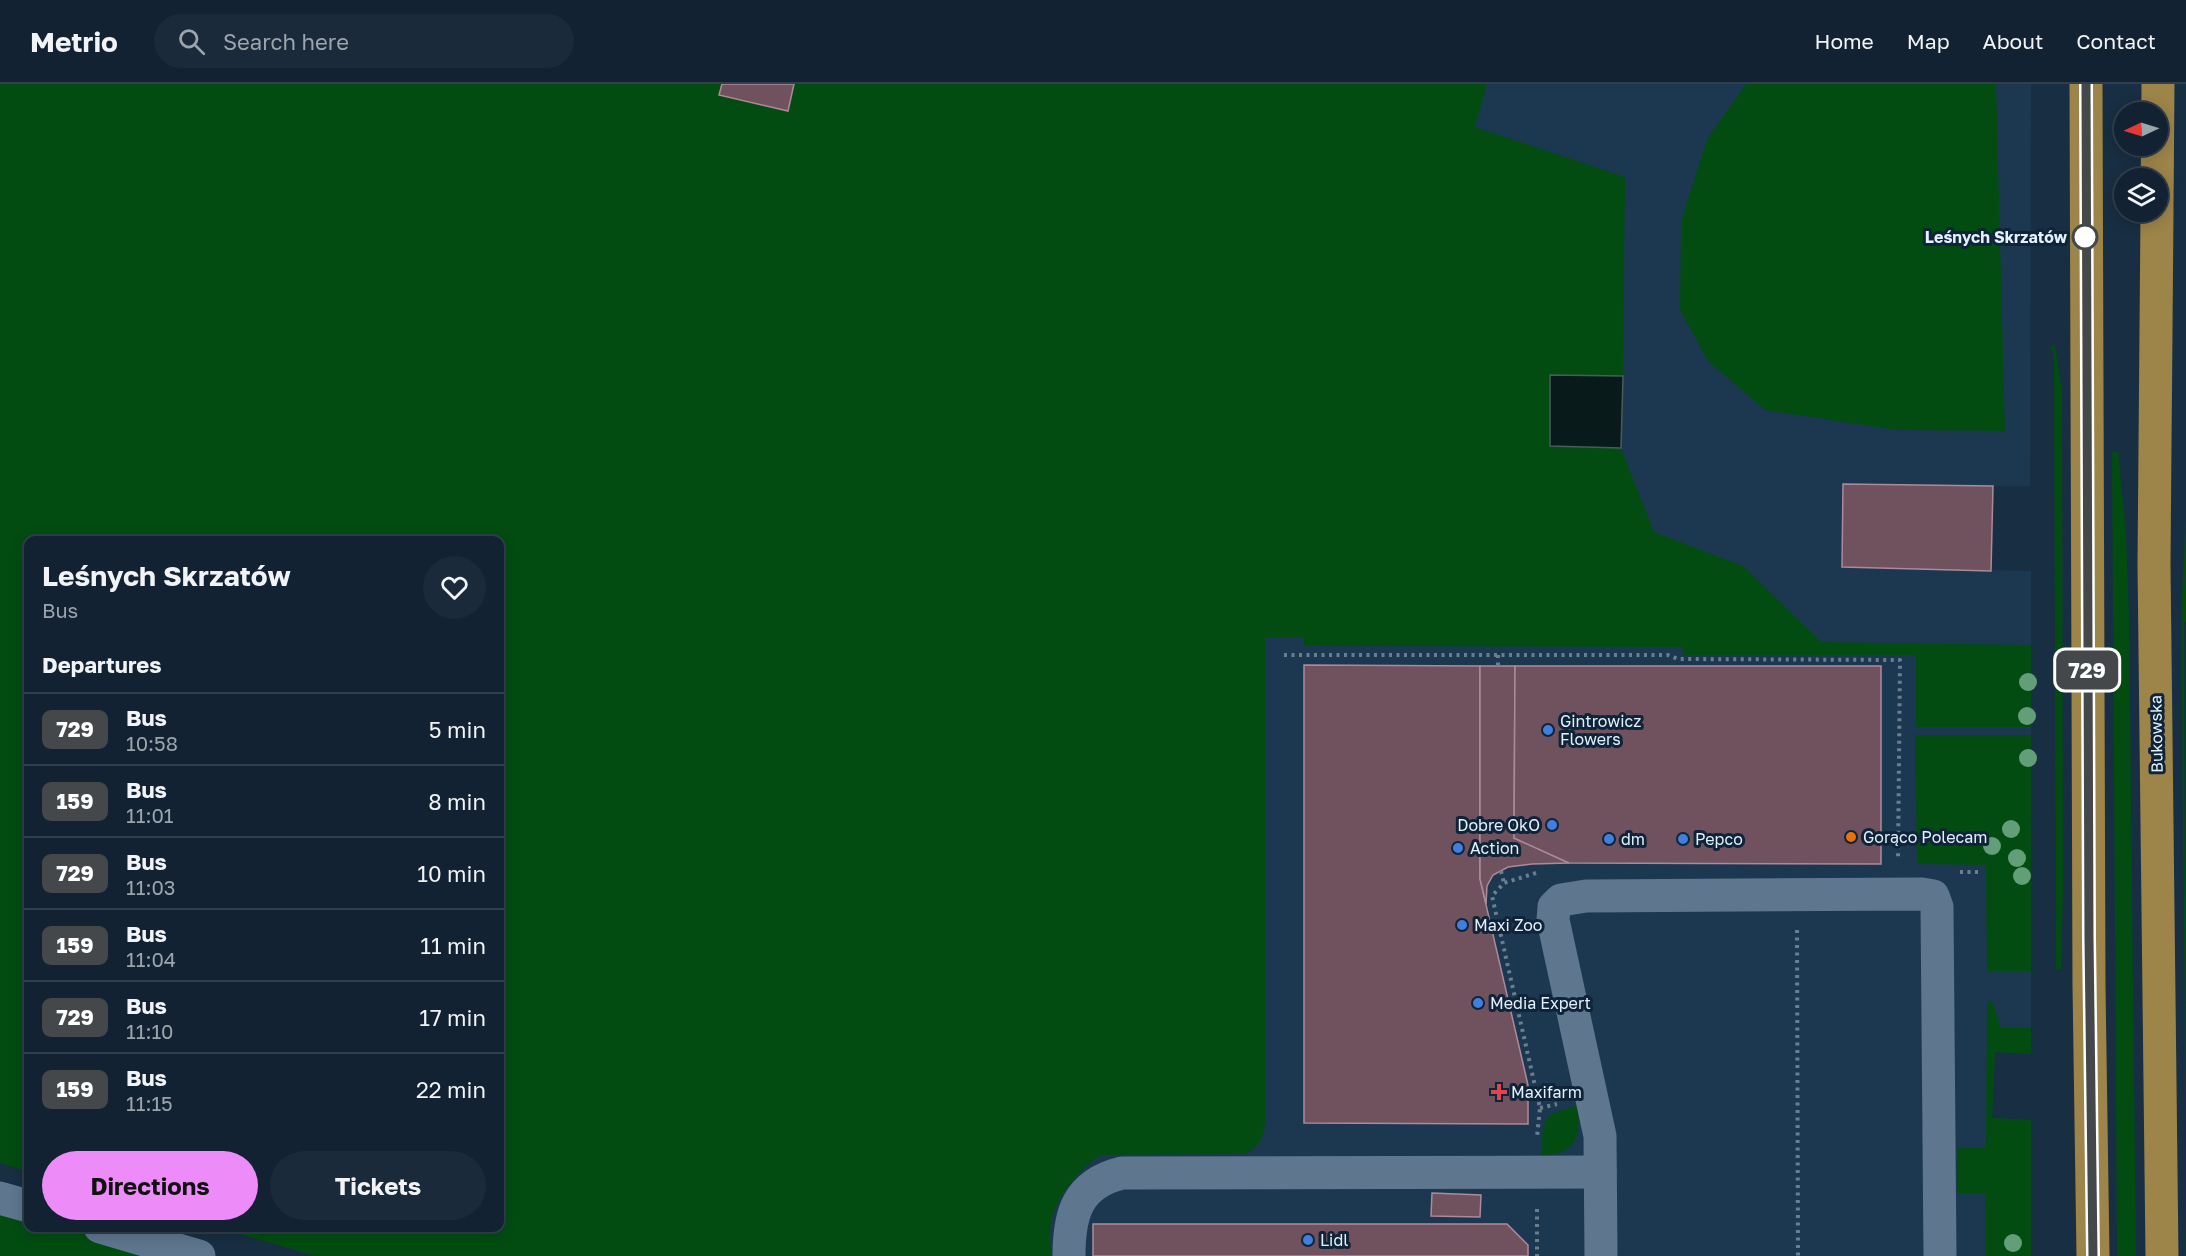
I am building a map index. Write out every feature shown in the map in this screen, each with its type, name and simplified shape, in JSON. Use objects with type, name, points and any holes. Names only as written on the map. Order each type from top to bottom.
[{"type":"main road","points":[[2086,84],[2089,938],[2093,1256]]},
{"type":"main road","name":"Bukowska","points":[[2157,84],[2157,168]]},
{"type":"main road","name":"Bukowska","points":[[2157,222],[2154,564],[2162,1256]]},
{"type":"lane","points":[[1601,1256],[1600,1136],[1553,920],[1554,907],[1561,900],[1586,896],[1922,894],[1933,896],[1937,907],[1940,1256]]},
{"type":"lane","points":[[1069,1256],[1069,1230],[1081,1197],[1106,1177],[1122,1173],[1600,1172]]},
{"type":"lane","points":[[0,1198],[24,1205]]},
{"type":"lane","points":[[117,1232],[200,1256]]},
{"type":"path","points":[[1284,655],[1668,655],[1678,659],[1900,660],[1898,860]]},
{"type":"path","points":[[1498,655],[1498,666]]},
{"type":"path","points":[[1501,872],[1504,883]]},
{"type":"path","points":[[1797,895],[1798,1256]]},
{"type":"shaded area","points":[[1223,84],[2031,84],[2030,486],[1993,486],[1991,570],[2031,571],[2031,1054],[1995,1052],[1992,1118],[2031,1120],[2031,1256],[923,1256],[921,1149]]},
{"type":"shaded area","points":[[1550,375],[1623,376],[1621,448],[1550,446]]},
{"type":"green space","points":[[0,84],[1487,84],[1475,127],[1625,177],[1623,376],[1551,375],[1550,446],[1621,448],[1654,532],[1743,566],[1821,642],[2031,645],[2031,727],[1916,727],[1916,655],[1683,655],[1683,647],[1304,646],[1303,637],[1265,637],[1265,1123],[1257,1146],[1244,1154],[1099,1155],[1076,1177],[1058,1203],[1050,1227],[1051,1256],[315,1256],[233,1232],[504,1232],[504,536],[24,536],[24,1171],[0,1163]]},
{"type":"green space","points":[[1746,84],[1996,84],[2005,431],[1897,430],[1765,410],[1708,361],[1680,310],[1681,222],[1707,139]]},
{"type":"green space","points":[[2051,346],[2055,346],[2062,391],[2063,891],[2061,969],[2056,969],[2054,359]]},
{"type":"green space","points":[[2118,451],[2126,533],[2129,619],[2136,1256],[2117,1256],[2112,452]]},
{"type":"green space","points":[[2186,517],[2186,622],[2184,622],[2186,1148],[2181,612]]},
{"type":"green space","points":[[1915,735],[2031,735],[2031,971],[1987,971],[1986,865],[1917,864]]},
{"type":"green space","points":[[1987,1001],[1992,1001],[2001,1028],[2031,1028],[2031,1054],[1995,1052],[1992,1118],[2031,1120],[2031,1256],[1986,1256],[1985,1193],[1957,1193],[1957,1148],[1986,1148]]},
{"type":"green space","points":[[1577,1106],[1578,1126],[1574,1142],[1563,1152],[1542,1155],[1546,1120],[1556,1112]]},
{"type":"green space","points":[[0,1208],[24,1216],[24,1232],[79,1232],[159,1256],[0,1256]]},
{"type":"building","points":[[722,84],[794,84],[788,111],[719,95]]},
{"type":"building","points":[[1843,484],[1993,486],[1991,571],[1842,567]]},
{"type":"building","points":[[1304,665],[1480,666],[1480,879],[1528,1085],[1528,1124],[1304,1123]]},
{"type":"building","points":[[1480,666],[1515,666],[1514,838],[1569,863],[1508,867],[1493,875],[1487,886],[1486,904],[1480,879]]},
{"type":"building","points":[[1515,666],[1881,666],[1881,864],[1569,863],[1514,838]]},
{"type":"building","points":[[1432,1193],[1481,1195],[1480,1217],[1431,1216]]},
{"type":"building","name":"Lidl","points":[[1093,1224],[1507,1224],[1528,1245],[1528,1256],[1093,1256]]},
{"type":"bus line","name":"729","points":[[2086,84],[2085,283],[2093,1256]]},
{"type":"place","name":"Leśnych Skrzatów","points":[[2085,237]]},
{"type":"place","name":"Gintrowicz Flowers","points":[[1548,730]]},
{"type":"place","name":"Dobre OkO","points":[[1552,825]]},
{"type":"place","name":"Gorąco Polecam","points":[[1851,837]]},
{"type":"place","name":"dm","points":[[1609,839]]},
{"type":"place","name":"Pepco","points":[[1683,839]]},
{"type":"place","name":"Action","points":[[1458,848]]},
{"type":"place","name":"Maxi Zoo","points":[[1462,925]]},
{"type":"place","name":"Media Expert","points":[[1478,1003]]},
{"type":"place","name":"Maxifarm","points":[[1499,1092]]},
{"type":"place","name":"Lidl","points":[[1308,1240]]}]
